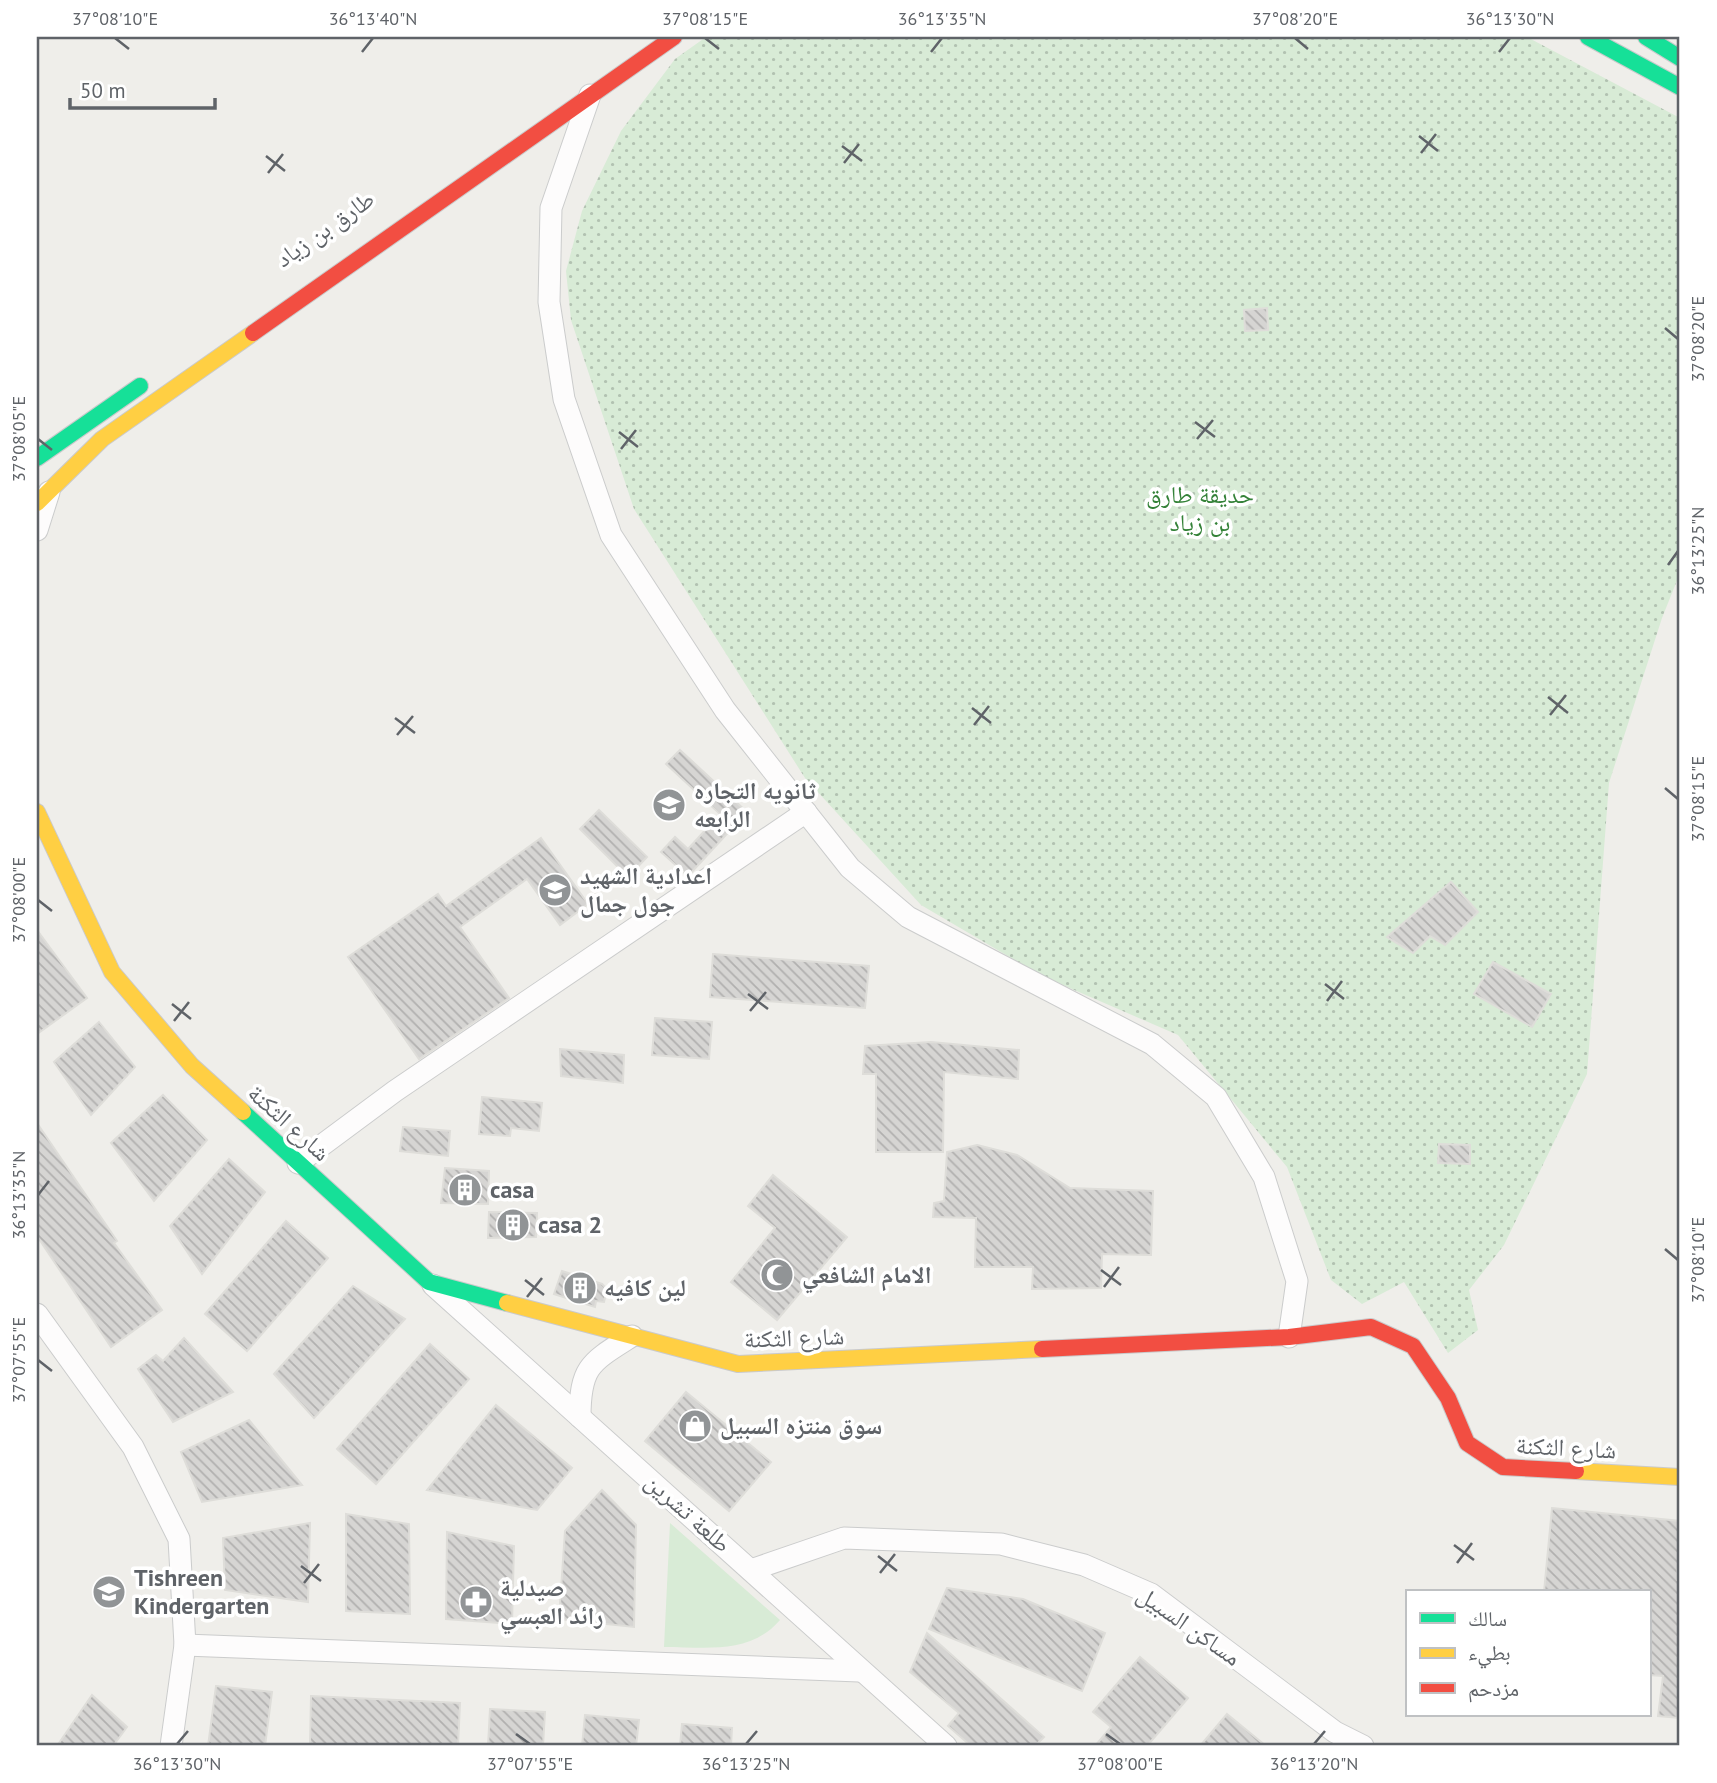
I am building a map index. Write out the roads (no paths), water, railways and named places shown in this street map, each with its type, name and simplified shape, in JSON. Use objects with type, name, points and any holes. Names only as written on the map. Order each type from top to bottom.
[{"type":"street","points":[[37,530],[43,495],[102,439],[185,378],[674,37]]},
{"type":"street","points":[[1588,37],[1680,87]]},
{"type":"street","points":[[1646,37],[1680,58]]},
{"type":"street","points":[[591,94],[551,208],[549,302],[564,399],[611,535],[725,710],[850,868],[908,917],[1152,1044],[1216,1097],[1264,1177],[1297,1281],[1289,1337]]},
{"type":"street","points":[[37,458],[151,378]]},
{"type":"street","name":"شارع الثكنة","points":[[37,812],[112,972],[192,1066],[429,1282],[738,1364],[1289,1337],[1371,1327],[1413,1346],[1448,1398],[1468,1443],[1503,1467],[1680,1477]]},
{"type":"street","points":[[298,1163],[407,1083],[806,812]]},
{"type":"street","name":"طلعة تشرين","points":[[429,1282],[751,1570],[859,1671],[946,1746]]},
{"type":"street","points":[[37,1314],[133,1447],[179,1539],[185,1645],[171,1746]]},
{"type":"street","points":[[580,1417],[580,1385],[588,1368],[632,1336]]},
{"type":"street","name":"مساكن السبيل","points":[[751,1570],[844,1538],[1001,1544],[1084,1565],[1151,1594],[1335,1732],[1363,1746]]},
{"type":"street","points":[[185,1645],[859,1671]]},
{"type":"place","name":"ثانويه التجاره الرابعه","points":[[669,805]]},
{"type":"place","name":"اعدادية الشهيد جول جمال","points":[[555,890]]},
{"type":"place","name":"casa","points":[[465,1190]]},
{"type":"place","name":"casa 2","points":[[513,1225]]},
{"type":"place","name":"الامام الشافعي","points":[[777,1275]]},
{"type":"place","name":"لين كافيه","points":[[580,1288]]},
{"type":"place","name":"سوق منتزه السبيل","points":[[695,1426]]},
{"type":"place","name":"Tishreen Kindergarten","points":[[109,1592]]},
{"type":"place","name":"صيدلية رائد العبسي","points":[[476,1602]]},
{"type":"park label","name":"حديقة طارق بن زياد","points":[[1200,509]]}]
